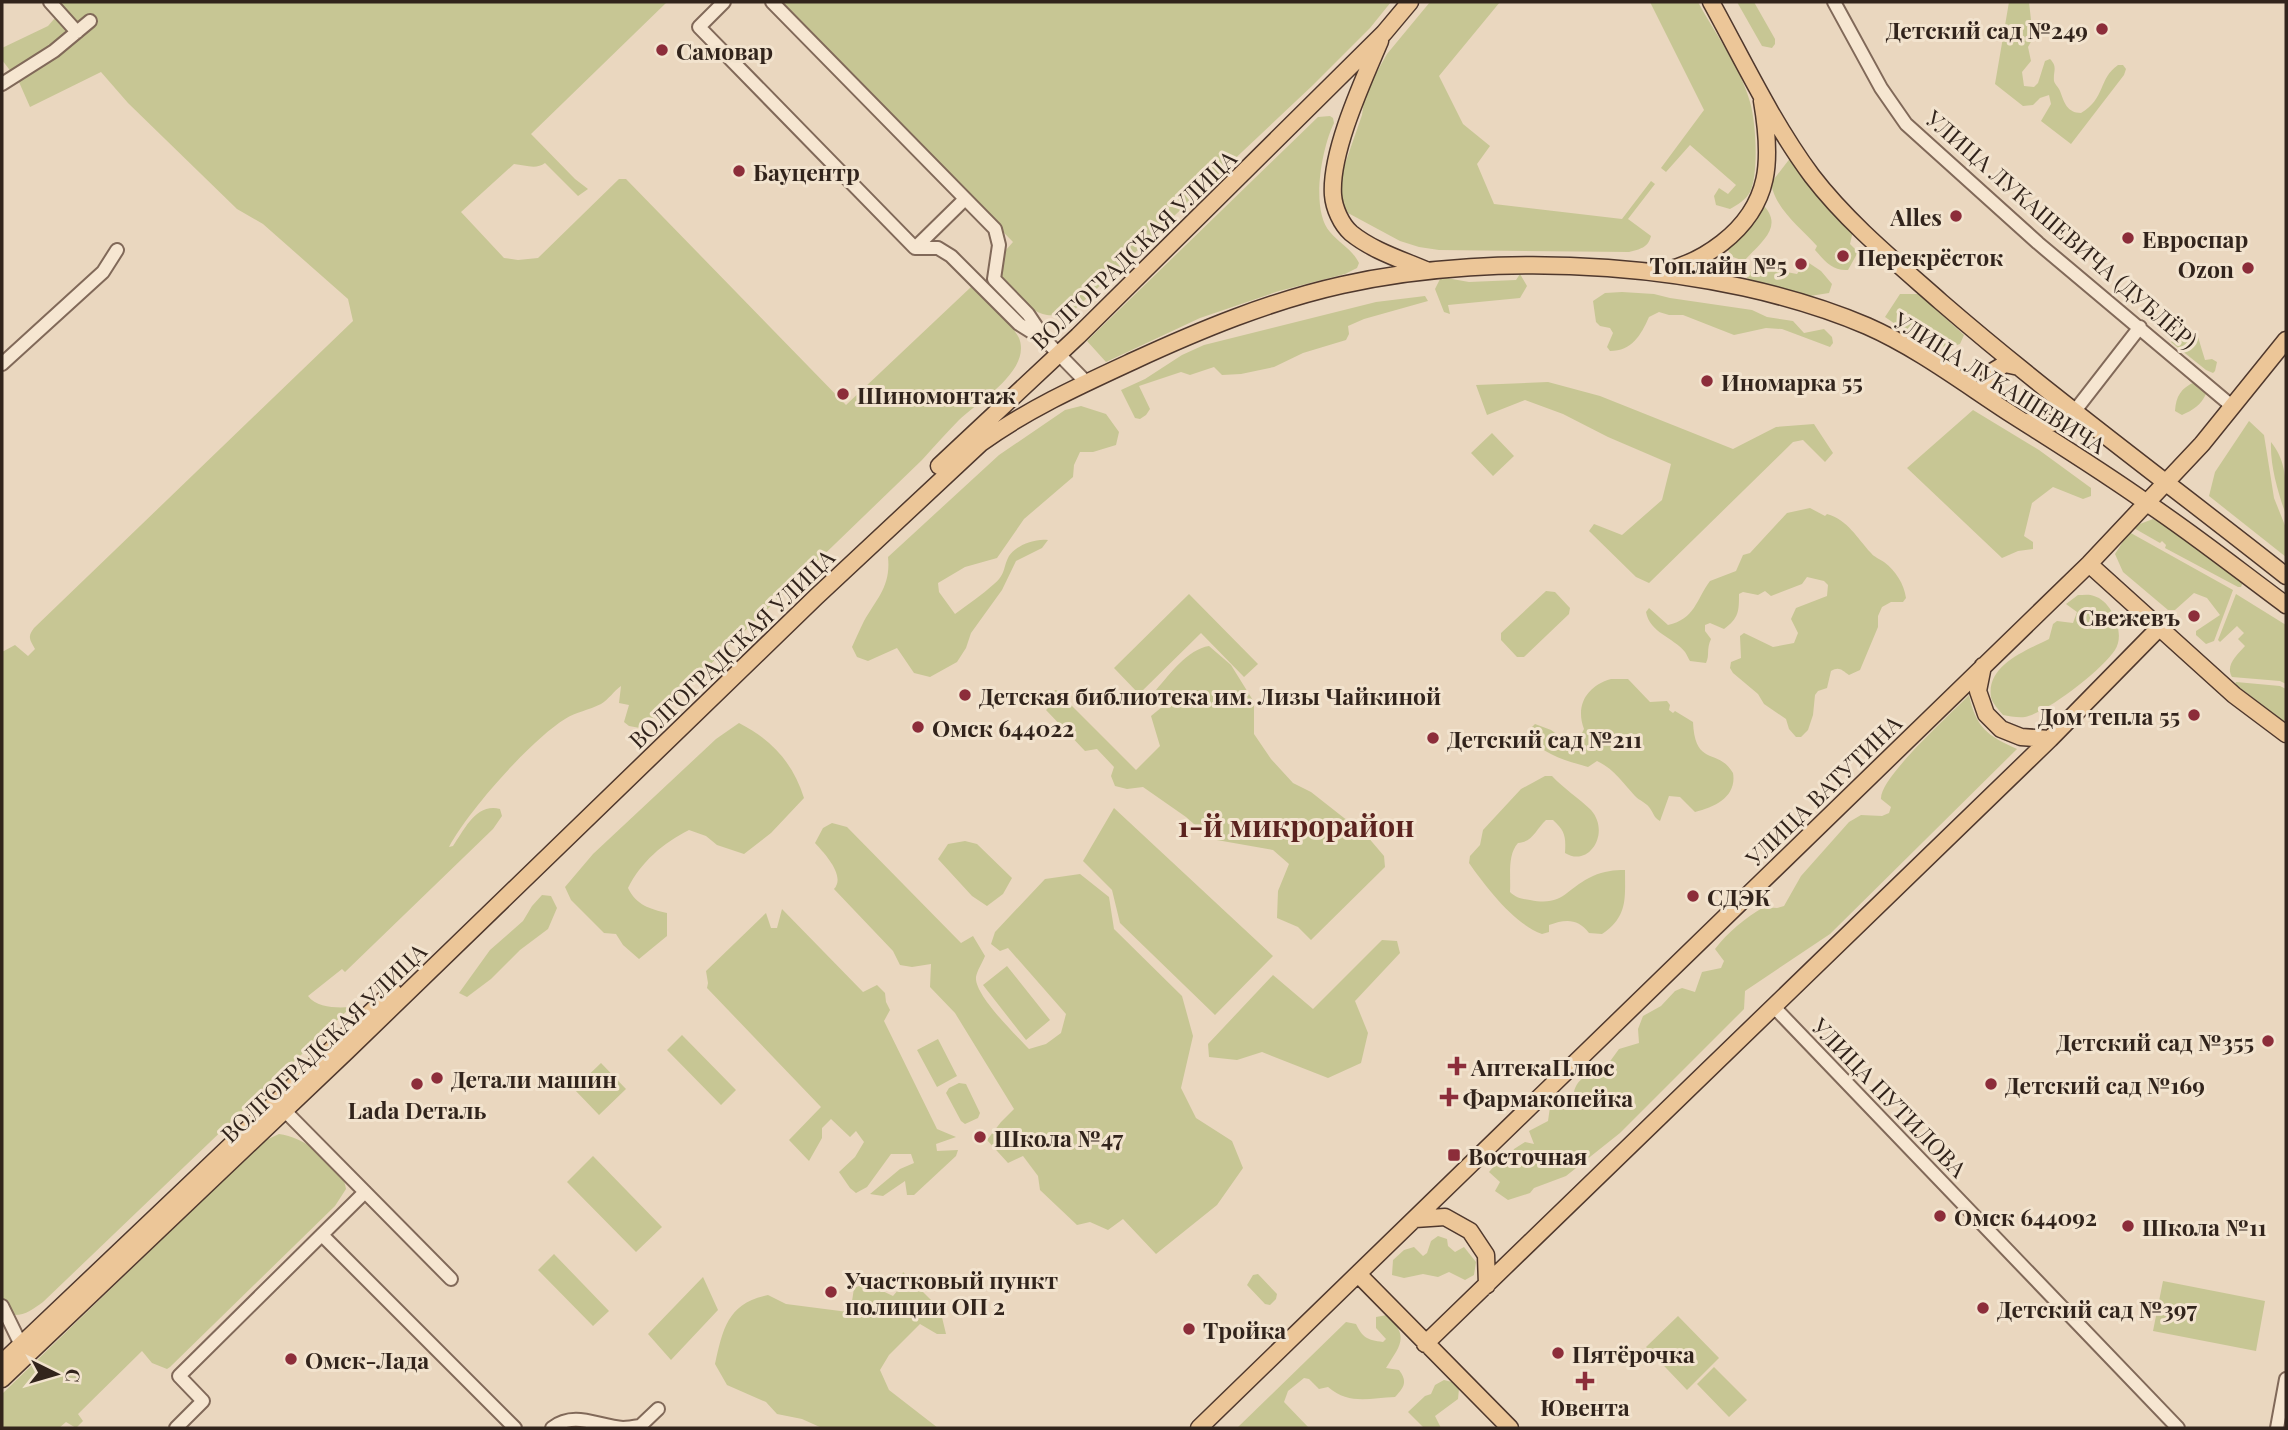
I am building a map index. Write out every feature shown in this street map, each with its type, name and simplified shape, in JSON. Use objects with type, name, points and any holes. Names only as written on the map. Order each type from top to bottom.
[{"type":"main road","name":"ВОЛГОГРАДСКАЯ УЛИЦА","points":[[2,1379],[23,1350],[311,1070],[944,461],[1059,354],[1384,33],[1410,2]]},
{"type":"main road","points":[[1655,273],[1678,268],[1709,252],[1737,231],[1758,203],[1766,174],[1768,153],[1761,93],[1711,2]]},
{"type":"main road","points":[[1384,33],[1350,114],[1335,170],[1333,196],[1337,214],[1350,232],[1373,247],[1428,271]]},
{"type":"main road","name":"УЛИЦА ЛУКАШЕВИЧА","points":[[1761,93],[1812,176],[1835,202],[1920,283],[2074,412],[2286,576]]},
{"type":"main road","name":"ВОЛГОГРАДСКАЯ УЛИЦА","points":[[2,1363],[23,1350],[285,1111],[816,597],[959,462],[1004,426],[1161,347],[1245,313],[1342,285],[1428,271],[1519,265],[1595,267],[1655,273]]},
{"type":"main road","name":"УЛИЦА ЛУКАШЕВИЧА","points":[[1655,273],[1703,280],[1793,300],[1868,327],[1904,345],[2148,503],[2286,605]]},
{"type":"main road","name":"УЛИЦА ВАТУТИНА","points":[[1199,1428],[2089,564],[2167,483],[2233,407],[2286,340]]},
{"type":"main road","points":[[1995,403],[1989,397],[1987,389],[1990,373],[2005,364],[2021,368]]},
{"type":"main road","points":[[2021,421],[2049,424],[2062,421],[2074,412]]},
{"type":"main road","points":[[2089,564],[2234,695],[2286,734]]},
{"type":"main road","points":[[1425,1344],[2050,739],[2158,629]]},
{"type":"main road","points":[[1983,666],[1978,691],[1986,713],[2001,729],[2021,737],[2050,739]]},
{"type":"main road","points":[[1415,1219],[1444,1217],[1470,1231],[1486,1255],[1487,1285]]},
{"type":"main road","points":[[1358,1274],[1510,1428]]},
{"type":"street","points":[[50,2],[76,32]]},
{"type":"street","points":[[724,2],[699,27],[915,248],[938,248],[951,256],[1019,324],[1046,341]]},
{"type":"street","points":[[772,2],[995,229],[998,237],[994,279],[1028,313],[1046,341],[1087,383]]},
{"type":"street","name":"УЛИЦА ЛУКАШЕВИЧА (ДУБЛЁР)","points":[[1834,2],[1881,88],[1906,124],[2038,243],[2233,407]]},
{"type":"street","points":[[2,84],[54,51],[90,21]]},
{"type":"street","points":[[915,248],[965,199]]},
{"type":"street","points":[[2,364],[103,272],[117,250]]},
{"type":"street","points":[[2074,412],[2140,327]]},
{"type":"street","name":"УЛИЦА ПУТИЛОВА","points":[[1774,1007],[2178,1428]]},
{"type":"street","points":[[285,1111],[451,1279]]},
{"type":"street","points":[[176,1428],[204,1401],[179,1376],[365,1192]]},
{"type":"street","points":[[322,1235],[515,1428]]},
{"type":"street","points":[[2,1306],[23,1350]]},
{"type":"street","points":[[2277,1428],[2286,1379]]},
{"type":"street","points":[[552,1428],[575,1420],[594,1420],[622,1428],[639,1427],[658,1409]]},
{"type":"shaded area","points":[[55,2],[667,2],[531,134],[588,189],[578,196],[545,163],[534,167],[514,164],[461,212],[504,258],[538,258],[619,179],[626,179],[846,405],[971,287],[1005,319],[1019,338],[1021,350],[1018,362],[1001,385],[959,420],[922,460],[665,708],[640,728],[629,726],[624,722],[629,705],[619,703],[621,686],[601,704],[565,719],[518,759],[470,815],[449,847],[453,846],[478,814],[492,808],[500,809],[502,816],[493,829],[345,972],[342,969],[308,996],[322,1005],[351,1007],[43,1302],[25,1313],[12,1315],[2,1302],[2,652],[15,645],[28,656],[35,649],[30,638],[34,628],[353,321],[348,299],[263,224],[237,209],[128,103],[101,72],[30,107],[19,82],[2,60],[2,48],[48,26],[62,10]]},
{"type":"shaded area","points":[[779,2],[1391,2],[1370,28],[1312,86],[1070,314],[1050,315],[1039,313],[1025,304],[995,271],[998,259],[1013,242]]},
{"type":"shaded area","points":[[1430,2],[1500,2],[1439,76],[1463,124],[1490,146],[1477,164],[1494,204],[1622,219],[1651,181],[1655,184],[1628,219],[1651,236],[1646,246],[1629,252],[1439,250],[1400,241],[1348,213],[1341,200],[1338,184],[1362,115],[1365,93],[1387,54]]},
{"type":"shaded area","points":[[1650,2],[1698,2],[1746,89],[1754,122],[1755,173],[1748,195],[1730,209],[1716,205],[1714,196],[1719,188],[1728,194],[1736,185],[1690,145],[1666,172],[1661,168],[1704,110]]},
{"type":"shaded area","points":[[1737,2],[1754,2],[1775,39],[1772,48],[1762,46]]},
{"type":"shaded area","points":[[2009,2],[2029,2],[2033,38],[2028,47],[2031,61],[2022,72],[2024,86],[2034,87],[2038,83],[2045,61],[2050,59],[2055,67],[2054,81],[2065,103],[2072,111],[2081,113],[2095,101],[2112,70],[2118,65],[2123,65],[2126,69],[2071,144],[2041,121],[2051,104],[2049,95],[2040,98],[2033,105],[2023,106],[1995,84]]},
{"type":"shaded area","points":[[1330,116],[1334,123],[1322,162],[1319,194],[1321,209],[1330,232],[1356,258],[1359,263],[1357,268],[1200,318],[1106,362],[1087,341],[1318,117]]},
{"type":"shaded area","points":[[1791,157],[1853,231],[1850,244],[1858,252],[1848,270],[1833,267],[1826,261],[1815,250],[1817,246],[1777,201],[1771,183]]},
{"type":"shaded area","points":[[1761,203],[1771,219],[1768,233],[1744,261],[1733,257],[1727,249]]},
{"type":"shaded area","points":[[1806,261],[1821,271],[1832,284],[1829,293],[1810,296],[1752,282],[1747,278],[1752,271],[1797,274]]},
{"type":"shaded area","points":[[1520,274],[1527,286],[1520,298],[1448,305],[1450,314],[1444,312],[1435,289],[1441,277],[1469,282],[1516,280]]},
{"type":"shaded area","points":[[1605,293],[1654,294],[1752,310],[1767,317],[1793,321],[1804,333],[1824,329],[1832,337],[1833,343],[1830,347],[1782,329],[1766,328],[1734,335],[1683,315],[1659,312],[1649,317],[1639,336],[1630,345],[1610,351],[1607,347],[1613,333],[1610,328],[1600,326],[1596,322],[1593,301]]},
{"type":"shaded area","points":[[1900,294],[1919,294],[1964,335],[1960,344],[1930,344],[1885,317]]},
{"type":"shaded area","points":[[1425,296],[1428,301],[1348,326],[1349,334],[1346,340],[1303,353],[1274,367],[1222,375],[1214,367],[1190,375],[1181,372],[1139,386],[1150,409],[1140,419],[1135,418],[1121,390],[1204,345],[1376,302]]},
{"type":"shaded area","points":[[2181,332],[2198,337],[2205,360],[2212,359],[2217,362],[2213,373],[2171,342]]},
{"type":"shaded area","points":[[1548,382],[1600,396],[1733,449],[1776,427],[1814,424],[1833,453],[1825,462],[1803,440],[1793,442],[1649,583],[1636,577],[1589,531],[1594,524],[1622,535],[1662,500],[1671,464],[1563,414],[1525,400],[1487,415],[1476,385]]},
{"type":"shaded area","points":[[2195,382],[2202,386],[2206,394],[2196,407],[2182,415],[2175,411],[2178,397],[2186,387]]},
{"type":"shaded area","points":[[1081,406],[1106,414],[1119,432],[1116,445],[1093,452],[1080,452],[1074,465],[1073,477],[1024,519],[997,558],[965,567],[938,583],[939,592],[955,614],[998,580],[1009,556],[1016,549],[1032,541],[1048,540],[1042,548],[1016,561],[1002,590],[971,633],[957,662],[930,677],[914,673],[897,648],[868,661],[857,657],[852,647],[885,584],[888,557],[999,455],[1065,410]]},
{"type":"shaded area","points":[[1973,410],[2039,450],[2091,488],[2091,496],[2083,499],[2053,487],[2032,503],[2024,536],[2033,542],[2033,549],[2018,551],[2002,558],[1907,468]]},
{"type":"shaded area","points":[[2249,421],[2264,435],[2274,498],[2286,528],[2286,557],[2209,496],[2215,472]]},
{"type":"shaded area","points":[[1492,433],[1514,456],[1493,476],[1471,453]]},
{"type":"shaded area","points":[[2271,442],[2283,467],[2286,515],[2273,470]]},
{"type":"shaded area","points":[[1810,508],[1825,516],[1827,514],[1834,517],[1846,525],[1872,554],[1896,574],[1906,598],[1903,602],[1891,602],[1882,607],[1878,616],[1878,627],[1860,670],[1849,675],[1838,669],[1831,671],[1827,688],[1815,695],[1808,730],[1801,737],[1796,737],[1789,729],[1786,719],[1764,704],[1758,694],[1733,673],[1731,662],[1741,658],[1740,636],[1744,633],[1773,647],[1794,643],[1798,633],[1791,619],[1796,608],[1827,596],[1828,585],[1824,581],[1807,577],[1802,584],[1771,596],[1765,591],[1758,595],[1743,592],[1739,594],[1737,614],[1729,625],[1724,629],[1710,623],[1705,625],[1705,631],[1711,639],[1706,663],[1690,661],[1680,647],[1652,625],[1646,612],[1649,608],[1668,625],[1684,618],[1694,608],[1710,581],[1736,571],[1743,555],[1750,553],[1787,513]]},
{"type":"shaded area","points":[[2153,519],[2176,531],[2243,582],[2241,587],[2165,548],[2166,545],[2162,541],[2160,543],[2132,527]]},
{"type":"shaded area","points":[[2129,532],[2233,590],[2214,641],[2206,644],[2196,635],[2196,631],[2220,615],[2207,598],[2194,593],[2175,610],[2168,610],[2123,572],[2115,554]]},
{"type":"shaded area","points":[[1546,591],[1555,592],[1570,608],[1569,614],[1524,657],[1517,657],[1501,640],[1501,633]]},
{"type":"shaded area","points":[[1189,594],[1258,664],[1244,677],[1201,633],[1139,694],[1114,668]]},
{"type":"shaded area","points":[[2236,594],[2286,625],[2286,684],[2280,681],[2232,677],[2231,664],[2245,646],[2238,639],[2244,633],[2237,626],[2220,642],[2218,640]]},
{"type":"shaded area","points":[[2078,595],[2091,595],[2101,599],[2111,611],[2119,636],[2115,650],[2087,679],[2035,714],[2025,717],[2003,715],[1991,697],[1995,676],[2010,660],[2049,639],[2053,624],[2057,621],[2073,623],[2077,612],[2066,604]]},
{"type":"shaded area","points":[[1209,646],[1231,665],[1254,702],[1254,734],[1271,759],[1293,783],[1311,792],[1367,836],[1384,856],[1385,867],[1311,940],[1298,927],[1277,918],[1278,891],[1289,864],[1273,850],[1211,839],[1186,817],[1143,787],[1127,789],[1115,786],[1111,776],[1114,767],[1097,749],[1085,751],[1046,710],[1053,703],[1045,694],[1056,690],[1136,770],[1160,746],[1151,716],[1173,698],[1156,690],[1186,657]]},
{"type":"shaded area","points":[[1611,679],[1628,679],[1650,702],[1667,701],[1669,710],[1693,722],[1698,746],[1727,765],[1733,773],[1732,788],[1723,799],[1695,812],[1680,797],[1669,796],[1660,821],[1647,805],[1603,764],[1597,761],[1588,767],[1564,760],[1542,749],[1530,738],[1531,728],[1535,724],[1551,730],[1569,743],[1579,739],[1584,729],[1581,712],[1585,698],[1595,686]]},
{"type":"shaded area","points":[[2235,684],[2280,686],[2286,689],[2286,723]]},
{"type":"shaded area","points":[[1969,695],[1975,716],[1985,730],[2017,749],[1830,934],[1745,991],[1744,1009],[1620,1133],[1566,1176],[1534,1188],[1530,1193],[1508,1200],[1495,1191],[1500,1182],[1489,1172],[1497,1163],[1508,1162],[1514,1149],[1525,1142],[1534,1144],[1529,1131],[1548,1121],[1550,1107],[1570,1104],[1581,1080],[1603,1071],[1619,1049],[1639,1043],[1638,1029],[1643,1016],[1661,1006],[1675,991],[1682,988],[1695,992],[1702,972],[1721,968],[1724,961],[1715,949],[1731,931],[1764,907],[1784,906],[1801,876],[1849,822],[1861,815],[1882,816],[1889,813],[1891,807],[1881,799],[1892,776]]},
{"type":"shaded area","points":[[739,723],[762,737],[780,754],[794,774],[804,798],[771,833],[744,854],[717,845],[706,836],[689,830],[654,854],[639,870],[628,888],[635,899],[644,905],[667,913],[667,936],[639,959],[623,945],[616,934],[604,933],[571,900],[565,887],[593,854],[716,739]]},
{"type":"shaded area","points":[[1545,776],[1552,776],[1591,810],[1597,819],[1598,838],[1595,846],[1582,856],[1565,853],[1565,838],[1560,827],[1553,820],[1546,820],[1531,838],[1518,843],[1512,854],[1510,892],[1522,899],[1550,901],[1558,899],[1597,874],[1625,870],[1625,898],[1621,913],[1602,934],[1589,933],[1571,921],[1549,925],[1549,932],[1542,934],[1532,929],[1501,904],[1469,863],[1470,856],[1480,845],[1483,830],[1521,789]]},
{"type":"shaded area","points":[[1114,808],[1273,956],[1215,1015],[1120,923],[1112,890],[1083,861]]},
{"type":"shaded area","points":[[832,823],[847,827],[961,943],[973,936],[985,956],[976,977],[977,985],[997,1015],[1029,1049],[1046,1044],[1061,1033],[1066,1014],[1008,948],[1000,951],[991,944],[995,932],[1045,879],[1080,874],[1109,897],[1114,929],[1182,996],[1193,1036],[1181,1088],[1196,1118],[1232,1141],[1243,1168],[1217,1205],[1156,1254],[1123,1219],[1108,1230],[1090,1222],[1077,1225],[1040,1190],[1038,1176],[1023,1156],[1008,1163],[987,1140],[1014,1109],[955,1013],[930,987],[931,964],[912,967],[900,965],[893,951],[834,889],[838,878],[836,872],[815,843],[823,828]]},
{"type":"shaded area","points":[[965,841],[977,844],[1012,878],[1003,894],[987,906],[972,896],[938,859],[948,844]]},
{"type":"shaded area","points":[[542,895],[551,896],[557,908],[548,929],[467,997],[459,993],[490,950],[523,921]]},
{"type":"shaded area","points":[[782,909],[863,992],[877,985],[885,993],[890,1010],[884,1021],[937,1129],[956,1137],[936,1144],[937,1151],[958,1150],[956,1156],[914,1195],[907,1195],[905,1181],[883,1196],[870,1194],[900,1169],[914,1163],[911,1154],[891,1154],[867,1187],[856,1193],[850,1188],[839,1172],[855,1157],[864,1142],[856,1131],[850,1137],[831,1119],[822,1128],[822,1138],[809,1161],[789,1140],[821,1107],[707,988],[706,971],[766,913],[771,928],[777,928]]},
{"type":"shaded area","points":[[1382,940],[1397,941],[1400,953],[1355,1001],[1368,1033],[1361,1063],[1328,1078],[1262,1052],[1237,1060],[1209,1057],[1208,1044],[1273,975],[1313,1009]]},
{"type":"shaded area","points":[[1007,966],[1050,1020],[1026,1040],[983,985]]},
{"type":"shaded area","points":[[682,1035],[736,1090],[721,1105],[667,1050]]},
{"type":"shaded area","points":[[938,1039],[957,1076],[937,1087],[917,1050]]},
{"type":"shaded area","points":[[601,1063],[626,1089],[599,1115],[574,1089]]},
{"type":"shaded area","points":[[959,1083],[966,1084],[980,1113],[978,1118],[965,1124],[946,1093],[949,1088]]},
{"type":"shaded area","points":[[279,1134],[310,1146],[338,1171],[346,1189],[335,1206],[167,1369],[152,1363],[142,1351],[78,1414],[83,1421],[76,1428],[66,1422],[59,1428],[2,1428],[2,1394],[264,1141]]},
{"type":"shaded area","points":[[593,1156],[662,1227],[636,1252],[567,1182]]},
{"type":"shaded area","points":[[1438,1236],[1447,1239],[1448,1246],[1455,1252],[1464,1247],[1476,1262],[1474,1275],[1465,1280],[1449,1272],[1438,1277],[1423,1274],[1404,1278],[1392,1275],[1393,1260],[1404,1250],[1414,1247],[1423,1256],[1427,1253],[1431,1241]]},
{"type":"shaded area","points":[[554,1254],[609,1311],[593,1326],[538,1270]]},
{"type":"shaded area","points":[[903,1272],[940,1309],[946,1334],[937,1334],[920,1324],[889,1355],[880,1370],[889,1390],[938,1428],[822,1428],[802,1419],[777,1414],[766,1402],[727,1385],[715,1364],[725,1328],[744,1304],[768,1295],[786,1304],[848,1312],[854,1288],[866,1283],[893,1296],[898,1290]]},
{"type":"shaded area","points":[[1258,1274],[1277,1294],[1270,1305],[1265,1304],[1247,1285],[1253,1275]]},
{"type":"shaded area","points":[[703,1277],[718,1310],[671,1360],[648,1334]]},
{"type":"shaded area","points":[[2163,1281],[2265,1301],[2256,1351],[2153,1331]]},
{"type":"shaded area","points":[[1387,1315],[1399,1329],[1400,1335],[1399,1347],[1386,1368],[1399,1370],[1404,1381],[1395,1397],[1352,1398],[1336,1393],[1328,1387],[1319,1389],[1309,1379],[1304,1378],[1288,1391],[1284,1402],[1309,1428],[1237,1428],[1346,1322],[1356,1324],[1366,1338],[1383,1342],[1386,1339],[1376,1328],[1376,1317]]},
{"type":"shaded area","points":[[1678,1316],[1719,1358],[1687,1390],[1646,1347]]},
{"type":"shaded area","points":[[1714,1367],[1747,1400],[1729,1417],[1697,1384]]},
{"type":"shaded area","points":[[1444,1380],[1452,1382],[1459,1389],[1458,1399],[1435,1416],[1441,1428],[1424,1428],[1408,1412],[1425,1396],[1431,1394],[1435,1385]]},
{"type":"place","name":"Детский сад №249","points":[[2102,29]]},
{"type":"place","name":"Самовар","points":[[662,50]]},
{"type":"place","name":"Бауцентр","points":[[739,171]]},
{"type":"place","name":"Alles","points":[[1956,216]]},
{"type":"place","name":"Евроспар","points":[[2128,238]]},
{"type":"place","name":"Перекрёсток","points":[[1843,256]]},
{"type":"place","name":"Топлайн №5","points":[[1801,264]]},
{"type":"place","name":"Ozon","points":[[2248,268]]},
{"type":"place","name":"Иномарка 55","points":[[1707,381]]},
{"type":"place","name":"Шиномонтаж","points":[[843,394]]},
{"type":"place","name":"Свежевъ","points":[[2194,616]]},
{"type":"place","name":"Детская библиотека им. Лизы Чайкиной","points":[[965,695]]},
{"type":"place","name":"Дом тепла 55","points":[[2194,715]]},
{"type":"place","name":"Омск 644022","points":[[918,727]]},
{"type":"place","name":"Детский сад №211","points":[[1433,738]]},
{"type":"place","name":"СДЭК","points":[[1693,896]]},
{"type":"place","name":"Детский сад №355","points":[[2268,1041]]},
{"type":"place","name":"АптекаПлюс","points":[[1457,1066]]},
{"type":"place","name":"Детали машин","points":[[437,1078]]},
{"type":"place","name":"Lada Dеталь","points":[[417,1084]]},
{"type":"place","name":"Детский сад №169","points":[[1991,1084]]},
{"type":"place","name":"Фармакопейка","points":[[1449,1097]]},
{"type":"place","name":"Школа №47","points":[[980,1137]]},
{"type":"place","name":"Восточная","points":[[1454,1155]]},
{"type":"place","name":"Омск 644092","points":[[1940,1216]]},
{"type":"place","name":"Школа №11","points":[[2128,1226]]},
{"type":"place","name":"Участковый пункт полиции ОП 2","points":[[831,1292]]},
{"type":"place","name":"Детский сад №397","points":[[1983,1308]]},
{"type":"place","name":"Тройка","points":[[1189,1329]]},
{"type":"place","name":"Пятёрочка","points":[[1558,1353]]},
{"type":"place","name":"Омск-Лада","points":[[291,1359]]},
{"type":"place","name":"Ювента","points":[[1585,1381]]},
{"type":"district","name":"1-й микрорайон","points":[[1296,825]]}]
